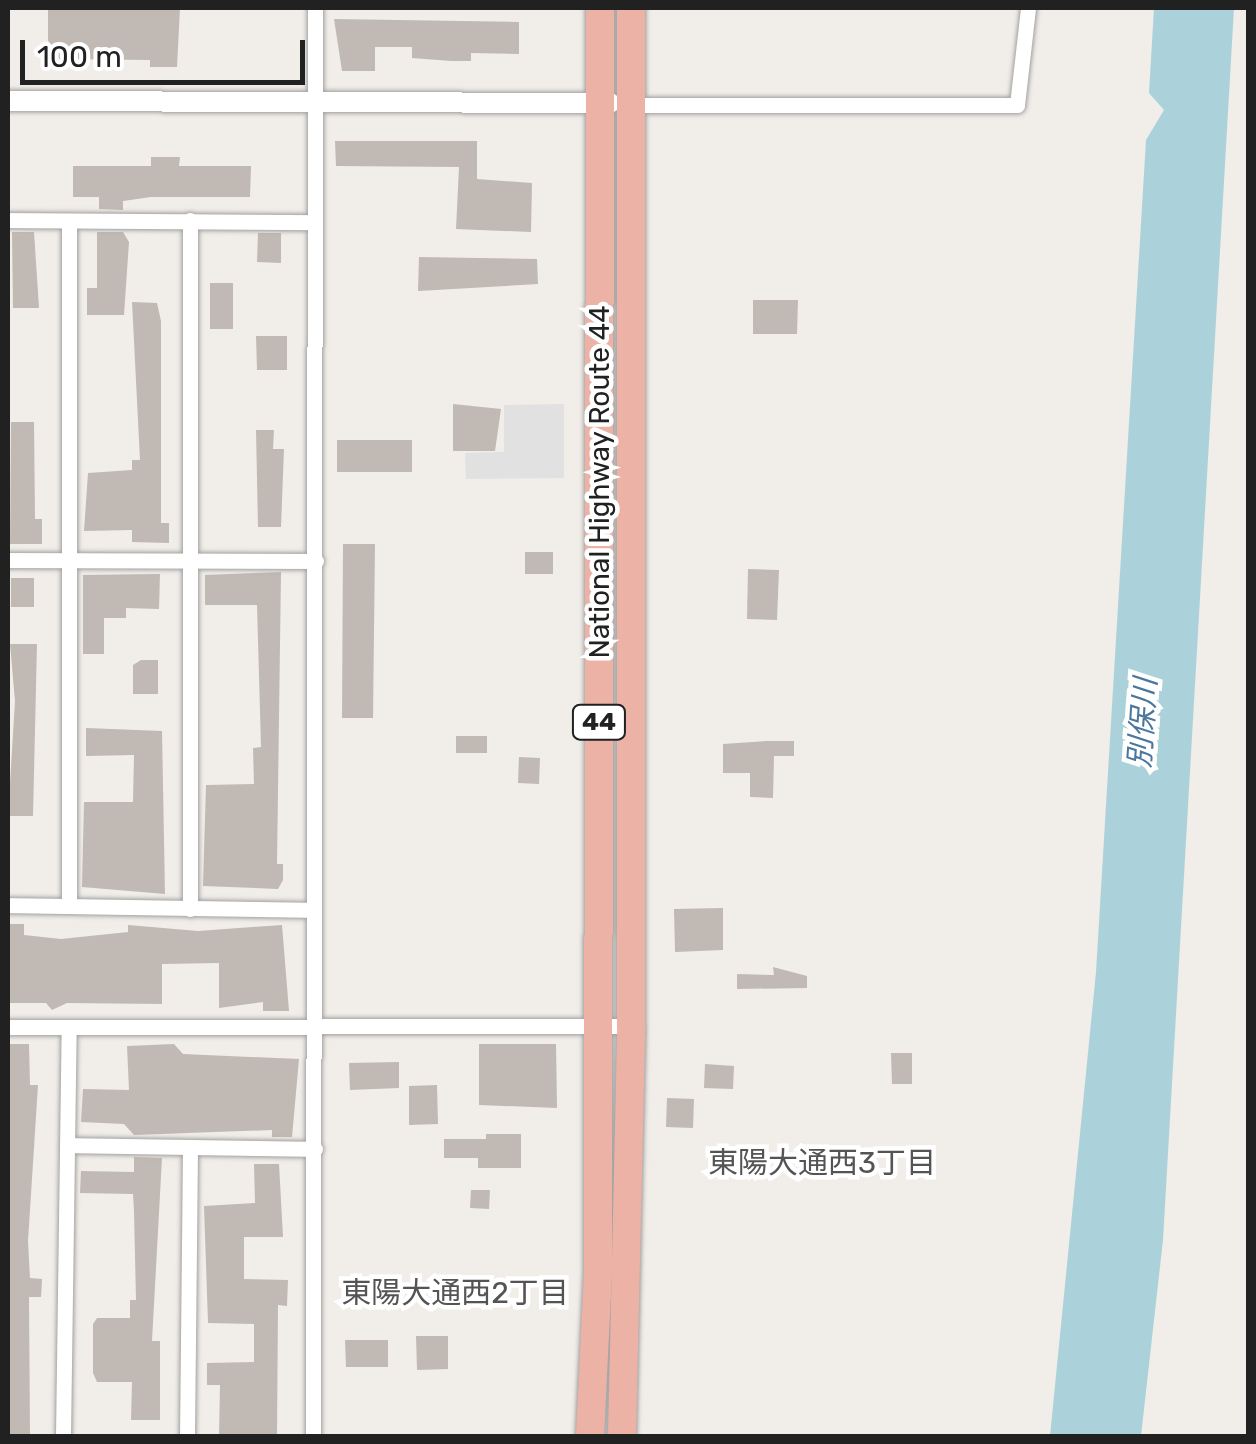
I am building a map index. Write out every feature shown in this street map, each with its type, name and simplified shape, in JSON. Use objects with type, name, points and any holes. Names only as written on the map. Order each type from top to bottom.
[{"type":"highway","name":"National Highway Route 44","points":[[590,1436],[598,1271],[600,8]]},
{"type":"highway","name":"National Highway Route 44","points":[[622,1436],[631,1026],[631,8]]},
{"type":"street","points":[[314,1436],[315,8]]},
{"type":"street","points":[[8,101],[1018,105],[1028,8]]},
{"type":"street","points":[[8,220],[315,222]]},
{"type":"street","points":[[69,220],[69,905]]},
{"type":"street","points":[[190,220],[190,908]]},
{"type":"street","points":[[8,560],[316,560]]},
{"type":"street","points":[[8,905],[314,910]]},
{"type":"street","points":[[8,1027],[631,1026]]},
{"type":"street","points":[[63,1436],[69,1028]]},
{"type":"street","points":[[66,1145],[315,1149]]},
{"type":"street","points":[[187,1436],[190,1148]]},
{"type":"shaded area","points":[[564,404],[564,478],[466,479],[465,453],[504,452],[504,405]]},
{"type":"water","name":"別保川","points":[[1154,8],[1234,8],[1163,1240],[1141,1436],[1050,1436],[1096,972],[1146,140],[1164,110],[1149,93]]},
{"type":"building","points":[[48,8],[180,8],[177,67],[150,67],[150,60],[48,59]]},
{"type":"building","points":[[334,19],[519,22],[519,54],[471,53],[471,61],[451,61],[412,58],[412,47],[375,47],[375,71],[342,71]]},
{"type":"building","points":[[335,141],[477,141],[477,179],[532,183],[531,232],[456,229],[459,167],[336,166]]},
{"type":"building","points":[[151,157],[180,157],[179,166],[251,166],[250,197],[151,197],[123,201],[123,210],[99,209],[99,197],[73,197],[73,166],[151,166]]},
{"type":"building","points":[[12,232],[34,232],[39,308],[13,308]]},
{"type":"building","points":[[97,232],[123,232],[129,242],[124,315],[87,315],[87,288],[97,288]]},
{"type":"building","points":[[258,233],[281,233],[281,263],[257,262]]},
{"type":"building","points":[[419,257],[537,259],[538,284],[418,291]]},
{"type":"building","points":[[210,283],[233,283],[233,329],[210,329]]},
{"type":"building","points":[[753,300],[798,300],[797,334],[753,334]]},
{"type":"building","points":[[132,302],[157,303],[161,321],[161,523],[169,523],[169,543],[132,542],[132,530],[84,531],[88,473],[132,470],[132,460],[140,460]]},
{"type":"building","points":[[256,336],[287,336],[287,370],[257,370]]},
{"type":"building","points":[[453,404],[501,409],[495,451],[453,451]]},
{"type":"building","points":[[11,422],[34,422],[35,519],[42,519],[42,544],[10,544]]},
{"type":"building","points":[[256,430],[274,430],[273,449],[284,449],[281,527],[258,527]]},
{"type":"building","points":[[337,440],[412,440],[412,472],[337,472]]},
{"type":"building","points":[[343,544],[375,544],[373,718],[342,718]]},
{"type":"building","points":[[525,552],[553,552],[553,574],[525,574]]},
{"type":"building","points":[[748,569],[779,570],[777,620],[747,619]]},
{"type":"building","points":[[281,572],[277,864],[283,864],[283,880],[278,889],[203,886],[206,785],[254,784],[253,748],[261,747],[257,605],[205,605],[205,575]]},
{"type":"building","points":[[160,574],[159,609],[126,608],[126,618],[104,618],[104,654],[83,654],[83,575]]},
{"type":"building","points":[[11,578],[34,578],[34,607],[11,607]]},
{"type":"building","points":[[10,644],[37,644],[33,816],[8,816],[15,701]]},
{"type":"building","points":[[141,660],[158,660],[158,694],[133,694],[133,665]]},
{"type":"building","points":[[86,728],[162,731],[165,894],[82,887],[84,802],[133,802],[134,755],[86,756]]},
{"type":"building","points":[[456,736],[487,736],[487,753],[456,753]]},
{"type":"building","points":[[794,741],[794,756],[774,756],[773,798],[750,797],[750,773],[723,773],[723,744]]},
{"type":"building","points":[[519,757],[540,758],[539,784],[518,783]]},
{"type":"building","points":[[723,908],[723,950],[675,952],[674,909]]},
{"type":"building","points":[[8,924],[24,924],[24,935],[61,939],[128,932],[128,925],[198,931],[282,925],[289,1011],[263,1011],[263,1002],[219,1008],[219,963],[162,964],[162,1004],[67,1003],[52,1010],[46,1003],[8,1003]]},
{"type":"building","points":[[773,967],[807,976],[807,988],[737,989],[737,974],[774,975]]},
{"type":"building","points":[[8,1044],[29,1044],[30,1085],[38,1085],[28,1241],[30,1278],[42,1279],[41,1297],[29,1297],[30,1436],[8,1436]]},
{"type":"building","points":[[174,1044],[183,1054],[299,1059],[292,1137],[272,1137],[272,1130],[134,1135],[124,1124],[81,1122],[83,1089],[129,1090],[127,1046]]},
{"type":"building","points":[[479,1044],[556,1044],[557,1108],[479,1105]]},
{"type":"building","points":[[891,1053],[912,1053],[912,1084],[892,1084]]},
{"type":"building","points":[[399,1062],[399,1088],[350,1090],[349,1063]]},
{"type":"building","points":[[705,1064],[734,1066],[733,1089],[704,1088]]},
{"type":"building","points":[[437,1085],[438,1124],[409,1125],[409,1086]]},
{"type":"building","points":[[667,1098],[694,1099],[693,1128],[666,1127]]},
{"type":"building","points":[[486,1134],[521,1134],[521,1168],[478,1168],[478,1158],[444,1158],[444,1139],[486,1139]]},
{"type":"building","points":[[134,1157],[162,1158],[152,1341],[160,1341],[160,1420],[131,1420],[132,1382],[97,1382],[93,1373],[93,1324],[97,1318],[130,1318],[130,1300],[136,1300],[133,1194],[80,1193],[81,1171],[134,1172]]},
{"type":"building","points":[[254,1164],[279,1164],[283,1237],[244,1237],[244,1279],[288,1280],[287,1306],[278,1305],[277,1436],[219,1436],[220,1385],[207,1385],[207,1363],[254,1362],[254,1324],[208,1323],[204,1206],[255,1203]]},
{"type":"building","points":[[471,1190],[490,1190],[489,1209],[470,1208]]},
{"type":"building","points":[[416,1336],[448,1336],[448,1369],[417,1370]]},
{"type":"building","points":[[345,1340],[388,1340],[388,1367],[346,1367]]},
{"type":"district","name":"東陽大通西3丁目","points":[[822,1163]]},
{"type":"district","name":"東陽大通西2丁目","points":[[455,1293]]}]
